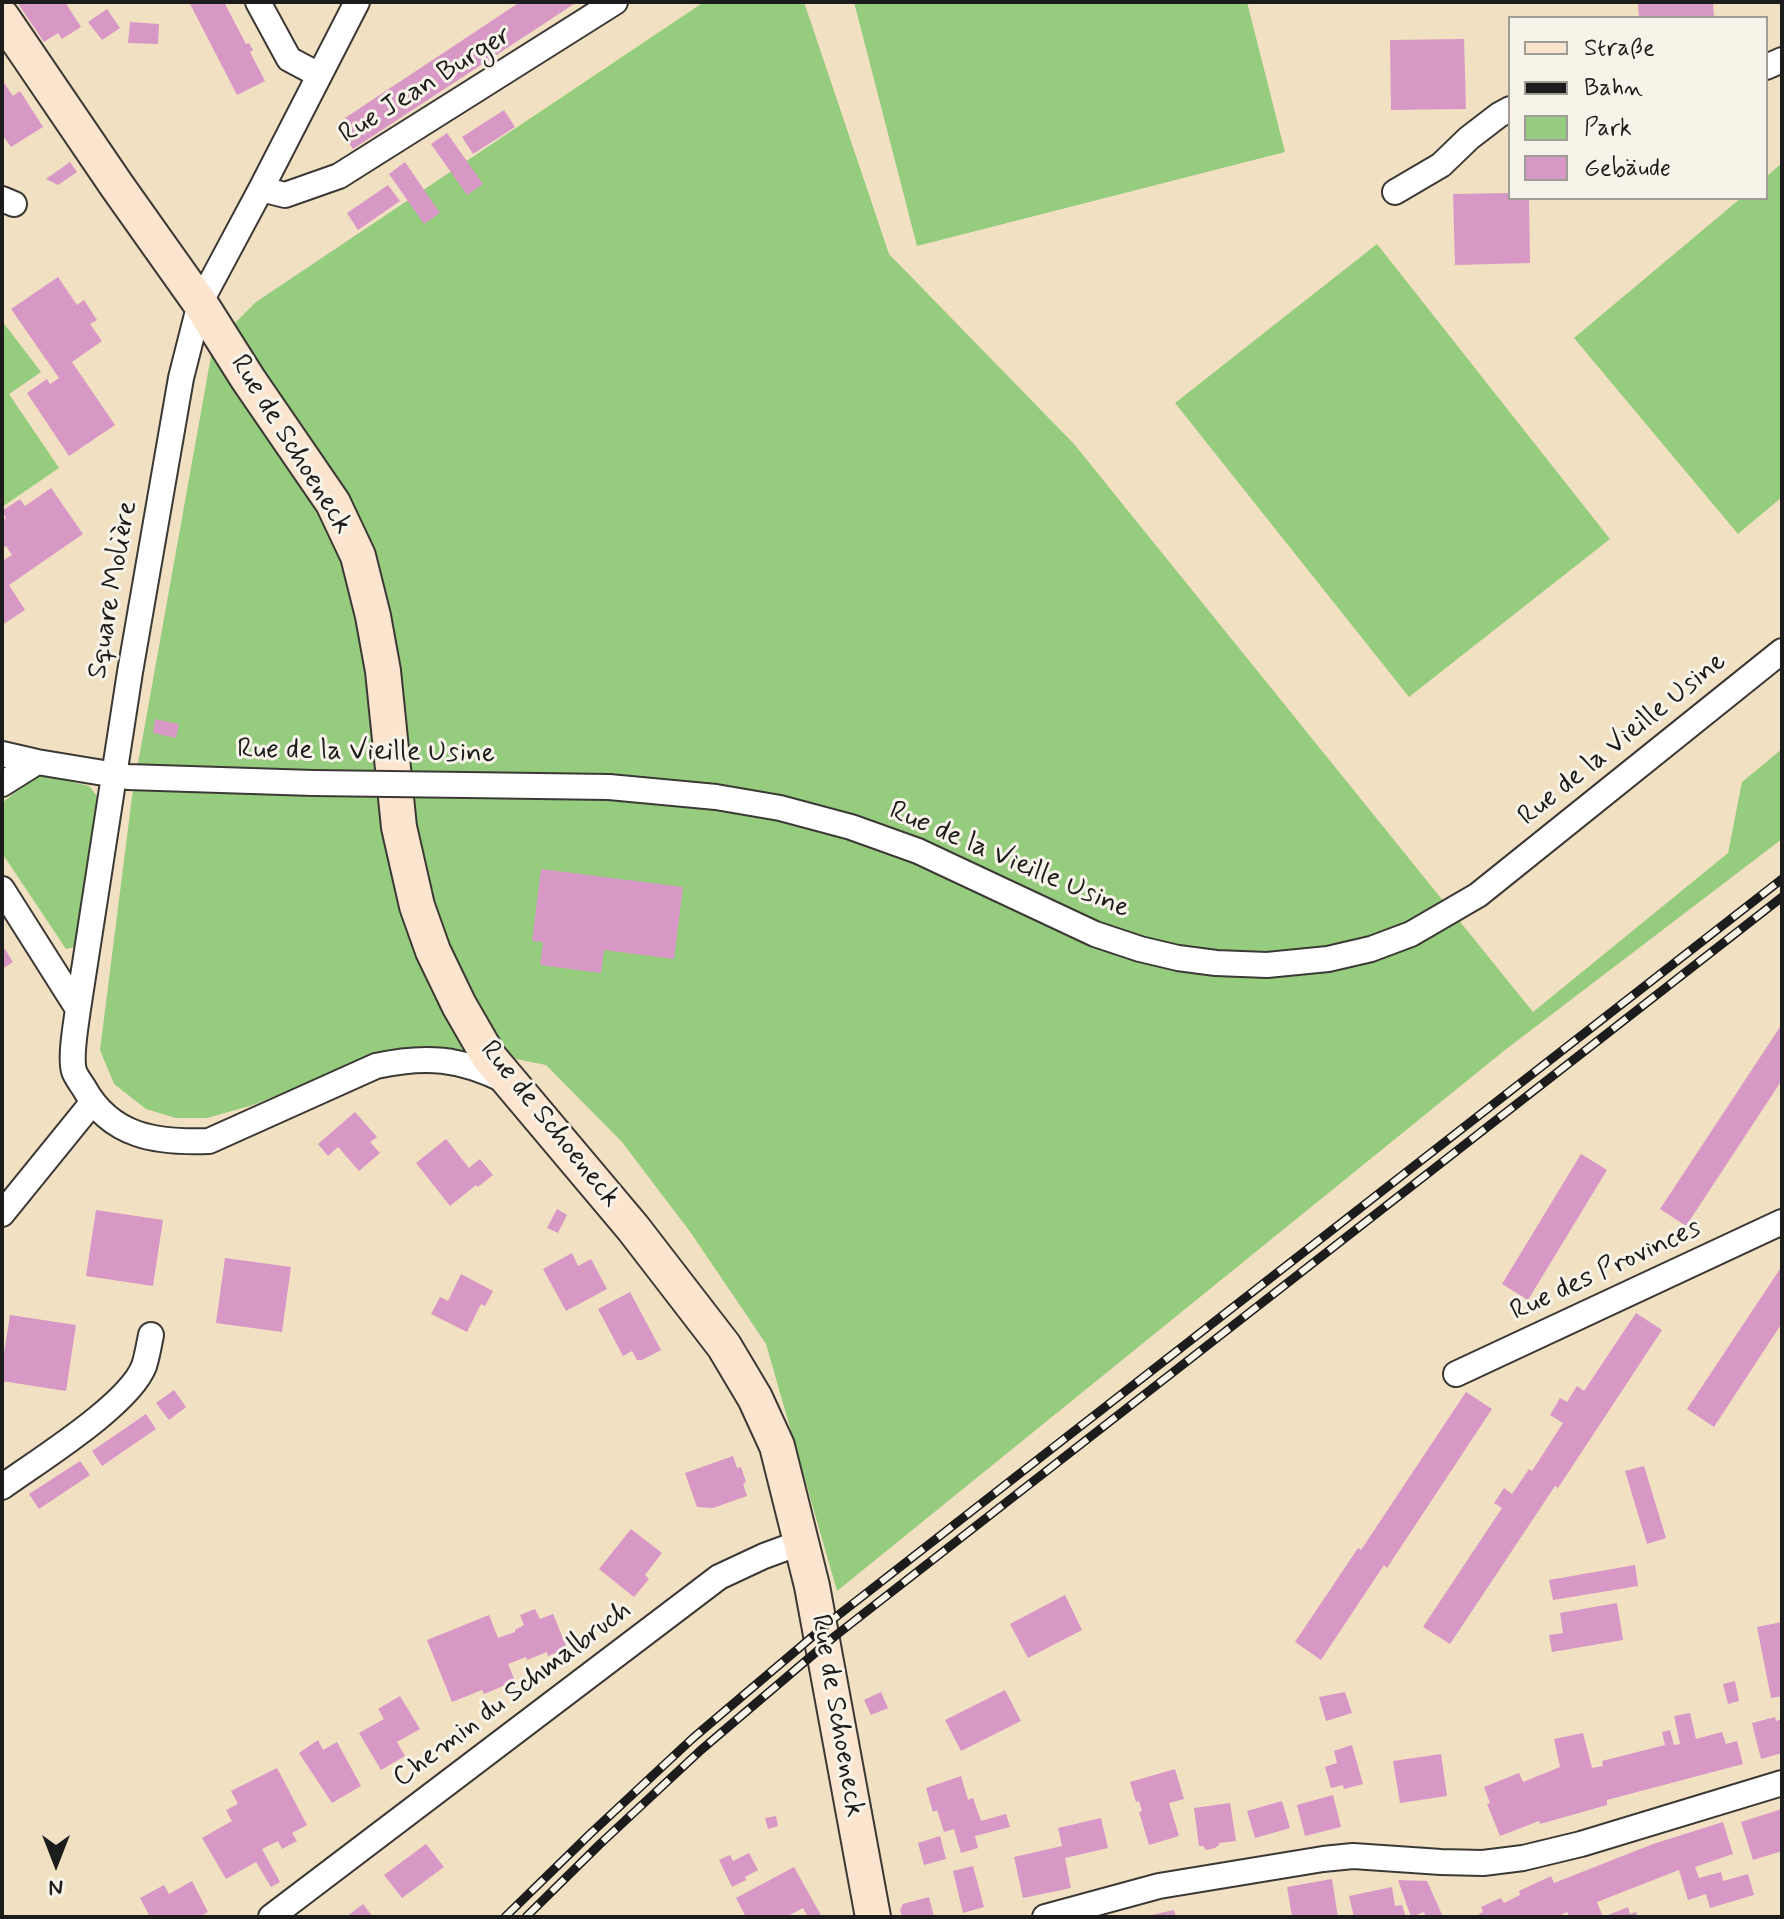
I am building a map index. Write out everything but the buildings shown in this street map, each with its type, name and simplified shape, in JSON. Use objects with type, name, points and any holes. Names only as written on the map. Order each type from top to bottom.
[{"type":"main road","name":"Rue de Schoeneck","points":[[2,17],[200,303],[333,503],[358,556],[383,671],[399,827],[417,906],[433,951],[459,1005],[489,1057],[633,1228],[724,1346],[755,1398],[777,1446],[802,1542],[873,1917]]},
{"type":"street","points":[[258,2],[289,59],[319,75]]},
{"type":"street","name":"Rue Jean Burger","points":[[200,303],[357,2]]},
{"type":"street","name":"Rue Jean Burger","points":[[261,189],[285,195],[339,176],[615,2]]},
{"type":"street","points":[[1395,192],[1441,165],[1469,138],[1508,110]]},
{"type":"street","name":"Square Molière","points":[[92,1103],[74,1070],[78,1009],[132,663],[179,392],[200,303]]},
{"type":"street","name":"Rue de la Vieille Usine","points":[[114,775],[313,783],[609,787],[716,797],[780,808],[851,827],[918,851],[1095,934],[1140,949],[1216,963],[1267,965],[1328,959],[1371,949],[1411,934],[1478,895],[1782,651]]},
{"type":"street","points":[[2,754],[114,775]]},
{"type":"street","points":[[2,784],[37,762]]},
{"type":"street","points":[[2,889],[78,1009]]},
{"type":"street","points":[[2,1214],[92,1103],[115,1124],[137,1135],[183,1142],[209,1141],[376,1066],[405,1059],[463,1063],[510,1083]]},
{"type":"street","name":"Rue des Provinces","points":[[1456,1374],[1782,1222]]},
{"type":"street","points":[[2,1487],[95,1420],[128,1391],[143,1368],[151,1335]]},
{"type":"street","name":"Chemin du Schmalbruch","points":[[271,1917],[719,1577],[802,1542]]},
{"type":"street","points":[[1045,1917],[1159,1886],[1323,1859],[1353,1856],[1483,1863],[1523,1858],[1581,1844],[1782,1783]]},
{"type":"green space","points":[[704,2],[804,2],[889,254],[1074,444],[1533,1012],[1728,853],[1742,782],[1782,749],[1782,839],[1505,1050],[837,1591],[766,1344],[691,1233],[622,1142],[546,1065],[491,1054],[373,1056],[253,1105],[207,1118],[176,1118],[146,1109],[114,1084],[100,1050],[132,797],[213,345],[256,302]]},
{"type":"green space","points":[[854,2],[1247,2],[1285,152],[917,246]]},
{"type":"green space","points":[[1782,163],[1782,497],[1738,534],[1574,338],[1739,200],[1768,200],[1768,175]]},
{"type":"green space","points":[[1377,244],[1610,539],[1409,697],[1175,403]]},
{"type":"green space","points":[[2,321],[41,372],[9,394],[59,468],[2,507]]},
{"type":"green space","points":[[38,774],[89,786],[97,796],[75,947],[66,949],[2,853],[2,803]]},
{"type":"railway","points":[[505,1917],[693,1738],[832,1620],[1782,879]]},
{"type":"railway","points":[[526,1917],[701,1750],[835,1636],[1782,897]]}]
